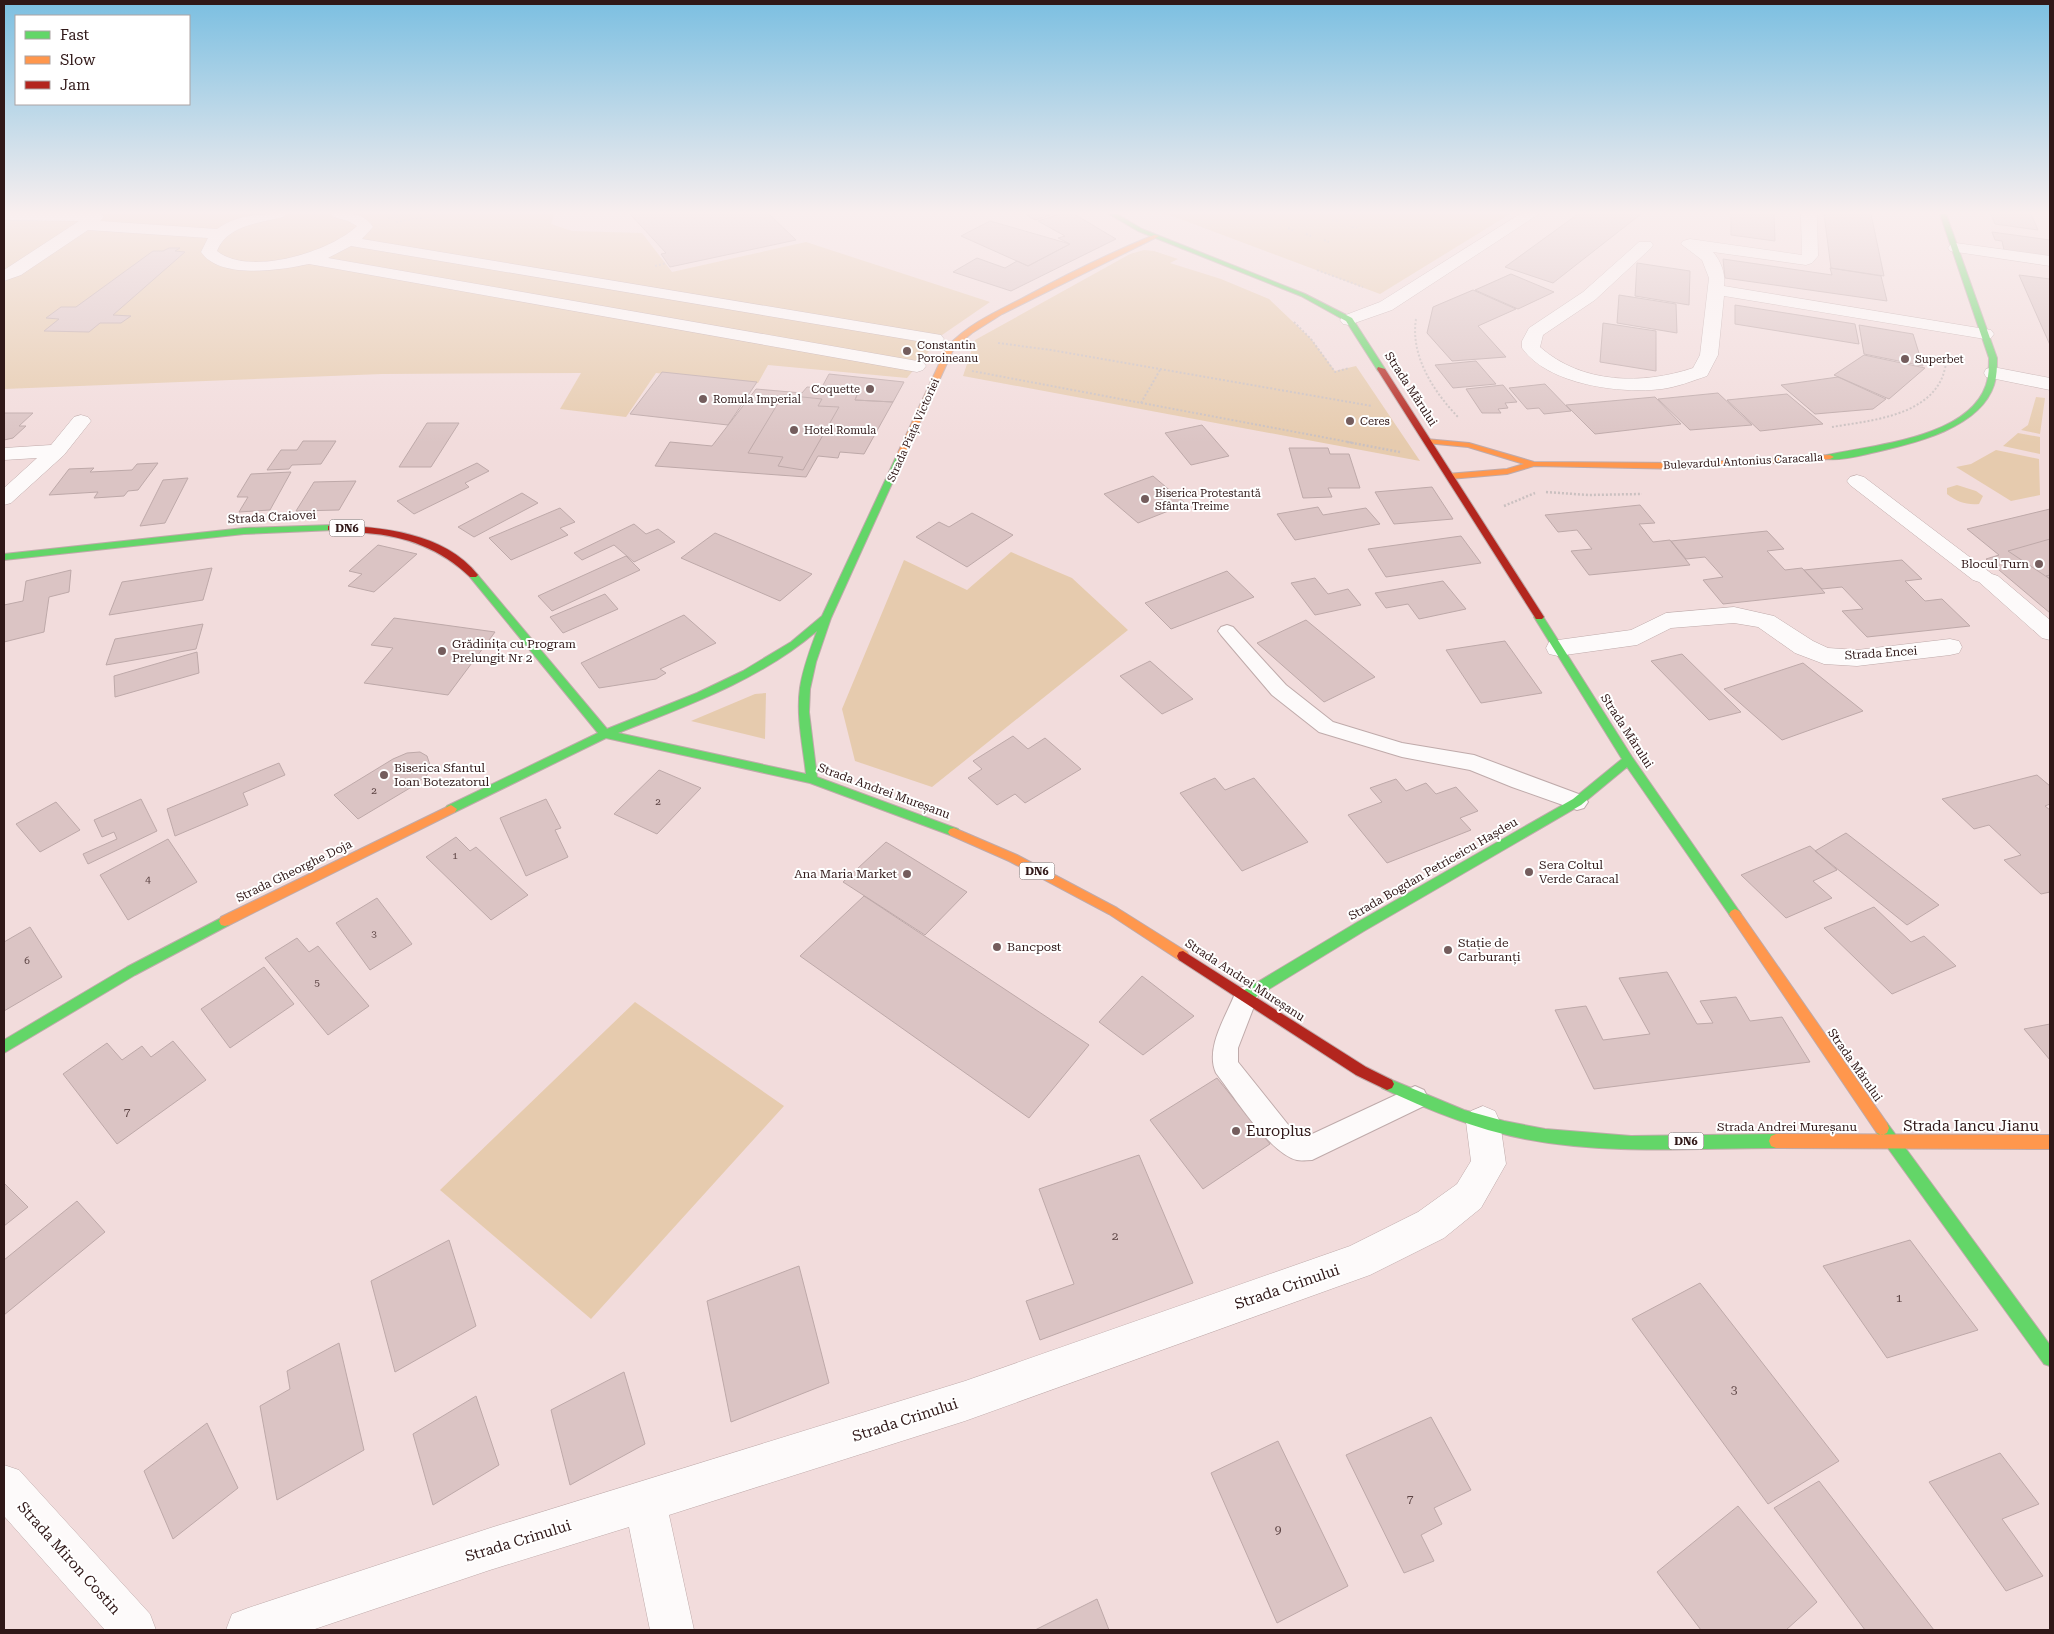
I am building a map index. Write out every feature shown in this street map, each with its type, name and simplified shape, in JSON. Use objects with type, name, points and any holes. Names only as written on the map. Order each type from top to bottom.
[{"type":"main road","name":"Strada Piața Victoriei","points":[[812,779],[804,719],[805,689],[826,618],[939,371],[957,340],[994,315],[1042,290]]},
{"type":"main road","name":"Strada Mărului","points":[[1292,290],[1349,320],[1443,463],[1628,760],[1891,1141],[2050,1358]]},
{"type":"main road","name":"Bulevardul Antonius Caracalla","points":[[1450,476],[1507,471],[1534,464],[1685,466],[1817,459],[1867,452],[1921,438],[1937,432],[1962,417],[1979,402],[1990,388],[1993,358],[1970,290]]},
{"type":"main road","name":"Bulevardul Antonius Caracalla","points":[[1429,441],[1469,445],[1534,464]]},
{"type":"main road","name":"Strada Craiovei","points":[[4,557],[244,531],[314,528],[365,529],[405,536],[441,549],[470,572],[605,734]]},
{"type":"main road","name":"Strada Piața Victoriei","points":[[605,734],[665,710],[753,668],[791,647],[826,618]]},
{"type":"main road","name":"Strada Andrei Mureșanu","points":[[605,734],[812,779],[931,822],[1013,858],[1113,911],[1361,1070],[1415,1098],[1483,1122],[1544,1136],[1604,1141],[1891,1141]]},
{"type":"main road","name":"Strada Gheorghe Doja","points":[[4,1047],[131,971],[207,930],[532,768],[605,734]]},
{"type":"main road","name":"Strada Bogdan Petriceicu Hașdeu","points":[[1246,996],[1360,927],[1577,802],[1628,760]]},
{"type":"main road","name":"Strada Iancu Jianu","points":[[1891,1141],[2050,1142]]},
{"type":"street","points":[[487,290],[917,366]]},
{"type":"street","points":[[640,290],[935,340]]},
{"type":"street","points":[[1349,320],[1386,306],[1411,290]]},
{"type":"street","points":[[1595,290],[1535,332],[1531,341],[1531,348],[1539,358],[1554,366],[1585,377],[1620,385],[1664,383],[1700,372],[1708,355],[1715,290]]},
{"type":"street","points":[[1717,290],[1985,334]]},
{"type":"street","points":[[1993,373],[2050,384]]},
{"type":"street","points":[[4,480],[37,451],[81,421],[57,451],[4,498]]},
{"type":"street","points":[[4,454],[57,451]]},
{"type":"street","points":[[1857,481],[1984,577],[2050,632]]},
{"type":"street","name":"Strada Encei","points":[[1558,648],[1637,637],[1666,621],[1734,615],[1766,621],[1804,647],[1824,656],[1857,658],[1950,647]]},
{"type":"street","name":"Strada Crinului","points":[[248,1630],[490,1549],[965,1401],[1357,1262],[1431,1225],[1469,1196],[1489,1164],[1483,1122]]},
{"type":"street","name":"Strada Miron Costin","points":[[4,1485],[134,1630]]},
{"type":"street","points":[[645,1502],[672,1630]]},
{"type":"lane","points":[[1227,631],[1279,690],[1326,727],[1402,750],[1474,763],[1519,782],[1577,802]]},
{"type":"lane","points":[[1246,996],[1226,1048],[1226,1065],[1281,1136],[1298,1148],[1312,1147],[1415,1098]]},
{"type":"path","points":[[1417,318],[1414,325],[1419,356],[1428,381],[1440,399],[1461,420]]},
{"type":"path","points":[[1290,319],[1311,339],[1335,372],[1356,366]]},
{"type":"path","points":[[1826,428],[1900,413],[1922,400],[1939,384],[1949,352],[1937,327]]},
{"type":"path","points":[[994,343],[1373,406]]},
{"type":"path","points":[[964,370],[1415,454],[1443,463]]},
{"type":"path","points":[[1141,403],[1160,370]]},
{"type":"path","points":[[1499,508],[1538,491],[1588,495],[1647,494]]},
{"type":"shaded area","points":[[4,290],[954,290],[990,302],[942,335],[907,378],[768,365],[758,383],[656,373],[626,417],[560,409],[581,373],[382,374],[4,389]]},
{"type":"shaded area","points":[[1065,290],[1248,290],[1269,299],[1311,339],[1335,371],[1356,366],[1420,461],[963,376],[975,340]]},
{"type":"shaded area","points":[[1370,290],[1386,290],[1380,294]]},
{"type":"shaded area","points":[[2036,397],[2045,398],[2040,434],[2021,430],[2028,425]]},
{"type":"shaded area","points":[[2018,433],[2040,437],[2040,454],[2003,446]]},
{"type":"shaded area","points":[[1996,450],[2039,459],[2040,495],[2011,501],[1956,467],[1971,464]]},
{"type":"shaded area","points":[[1957,485],[1976,491],[1983,496],[1979,504],[1962,502],[1947,494],[1947,488]]},
{"type":"shaded area","points":[[1011,552],[1072,578],[1128,630],[932,787],[855,761],[842,709],[904,560],[967,590]]},
{"type":"shaded area","points":[[766,693],[765,739],[691,721],[755,694]]},
{"type":"shaded area","points":[[635,1002],[784,1106],[591,1319],[440,1190]]},
{"type":"building","points":[[99,290],[141,290],[113,315],[131,316],[121,323],[100,323],[89,332],[44,331],[59,319],[46,318],[61,307],[76,307]]},
{"type":"building","points":[[1474,290],[1516,309],[1478,326],[1506,357],[1452,361],[1427,333],[1433,307]]},
{"type":"building","points":[[1476,290],[1550,290],[1554,292],[1518,309]]},
{"type":"building","points":[[1635,290],[1689,290],[1689,305],[1635,296]]},
{"type":"building","points":[[1811,290],[1884,290],[1887,301]]},
{"type":"building","points":[[2026,290],[2050,290],[2050,345]]},
{"type":"building","points":[[1619,295],[1676,304],[1677,333],[1617,323]]},
{"type":"building","points":[[1735,305],[1855,324],[1859,344],[1735,324]]},
{"type":"building","points":[[1603,323],[1656,331],[1656,371],[1600,362]]},
{"type":"building","points":[[1859,325],[1913,334],[1923,366],[1864,354]]},
{"type":"building","points":[[1864,355],[1925,368],[1889,399],[1834,375]]},
{"type":"building","points":[[1476,361],[1496,384],[1453,388],[1435,365]]},
{"type":"building","points":[[662,372],[757,382],[728,425],[630,414]]},
{"type":"building","name":"Coquette","points":[[829,374],[904,382],[893,402],[855,400],[859,390],[822,387]]},
{"type":"building","points":[[1838,377],[1886,399],[1873,409],[1815,414],[1781,385]]},
{"type":"building","points":[[1545,384],[1571,411],[1544,414],[1539,408],[1527,409],[1509,388]]},
{"type":"building","points":[[1503,385],[1517,402],[1505,403],[1508,408],[1498,409],[1501,413],[1482,413],[1466,389]]},
{"type":"building","points":[[807,387],[859,390],[855,400],[893,402],[864,454],[840,452],[838,458],[818,456],[806,477],[655,466],[670,442],[712,446],[756,389],[802,393]]},
{"type":"building","points":[[1718,393],[1752,425],[1690,430],[1658,399]]},
{"type":"building","points":[[1787,394],[1823,424],[1760,431],[1727,400]]},
{"type":"building","name":"Hotel Romula","points":[[783,395],[822,399],[818,406],[839,407],[803,470],[778,466],[783,457],[748,453]]},
{"type":"building","points":[[1655,397],[1681,424],[1595,434],[1566,405]]},
{"type":"building","points":[[4,413],[33,413],[19,426],[26,426],[13,438],[4,440]]},
{"type":"building","points":[[427,423],[459,423],[431,467],[399,467]]},
{"type":"building","points":[[1202,425],[1229,456],[1191,465],[1165,433]]},
{"type":"building","points":[[303,441],[336,441],[321,464],[292,465],[289,469],[267,470],[281,450],[297,450]]},
{"type":"building","points":[[1289,448],[1328,448],[1330,454],[1349,454],[1360,488],[1328,488],[1332,497],[1303,498]]},
{"type":"building","points":[[158,463],[138,490],[128,491],[124,496],[94,498],[98,492],[49,495],[69,469],[94,468],[90,472],[132,470],[137,464]]},
{"type":"building","points":[[477,463],[489,471],[465,483],[469,487],[414,514],[397,501]]},
{"type":"building","points":[[291,472],[270,510],[239,512],[248,497],[237,497],[251,474]]},
{"type":"building","points":[[1153,476],[1186,504],[1138,523],[1104,494]]},
{"type":"building","points":[[188,478],[165,523],[140,526],[163,480]]},
{"type":"building","points":[[356,481],[339,510],[296,511],[314,482]]},
{"type":"building","points":[[1432,487],[1453,519],[1394,524],[1375,492]]},
{"type":"building","points":[[522,493],[538,503],[474,537],[458,527]]},
{"type":"building","points":[[1640,505],[1655,523],[1639,524],[1653,542],[1670,540],[1690,565],[1589,575],[1571,551],[1592,549],[1577,530],[1558,532],[1545,515]]},
{"type":"building","points":[[1318,507],[1323,515],[1366,508],[1380,524],[1295,540],[1277,514]]},
{"type":"building","points":[[560,508],[575,522],[560,528],[568,535],[511,560],[489,538]]},
{"type":"building","points":[[2050,509],[2050,575],[2046,576],[2050,579],[2050,613],[1986,559],[1999,555],[1967,529]]},
{"type":"building","points":[[972,513],[1013,535],[967,567],[916,537],[939,522],[949,527]]},
{"type":"building","points":[[634,524],[646,534],[658,529],[675,542],[634,562],[614,545],[582,560],[574,553]]},
{"type":"building","points":[[1767,531],[1784,549],[1767,551],[1785,570],[1802,568],[1825,593],[1723,604],[1703,580],[1723,577],[1705,557],[1686,559],[1671,541]]},
{"type":"building","points":[[715,533],[812,574],[780,601],[681,558]]},
{"type":"building","points":[[1461,536],[1481,563],[1386,577],[1368,549]]},
{"type":"building","name":"Blocul Turn","points":[[2050,539],[2050,579],[2008,551]]},
{"type":"building","points":[[378,545],[417,554],[374,592],[348,586],[362,574],[349,571]]},
{"type":"building","points":[[626,556],[640,570],[552,611],[538,596]]},
{"type":"building","points":[[1902,560],[1922,579],[1905,581],[1925,601],[1942,599],[1970,626],[1867,637],[1842,611],[1863,609],[1842,587],[1822,589],[1804,570]]},
{"type":"building","points":[[212,568],[203,600],[109,615],[122,582]]},
{"type":"building","points":[[71,570],[69,592],[49,597],[44,632],[4,642],[4,605],[23,601],[26,581]]},
{"type":"building","points":[[1227,571],[1254,597],[1171,629],[1145,603]]},
{"type":"building","points":[[1315,578],[1328,594],[1348,589],[1361,605],[1315,615],[1291,583]]},
{"type":"building","points":[[1443,581],[1466,609],[1419,619],[1408,604],[1386,608],[1375,593]]},
{"type":"building","points":[[605,594],[618,609],[563,633],[550,617]]},
{"type":"building","points":[[684,615],[716,643],[660,669],[666,673],[656,679],[599,688],[581,663]]},
{"type":"building","points":[[394,618],[495,632],[448,695],[364,683],[393,648],[371,645]]},
{"type":"building","points":[[1306,620],[1375,677],[1324,702],[1257,643]]},
{"type":"building","points":[[203,624],[196,649],[106,665],[115,639]]},
{"type":"building","points":[[1505,641],[1542,693],[1481,703],[1446,650]]},
{"type":"building","points":[[197,652],[199,673],[115,697],[114,676]]},
{"type":"building","points":[[1682,654],[1741,712],[1709,720],[1651,661]]},
{"type":"building","points":[[1150,661],[1193,699],[1162,714],[1120,676]]},
{"type":"building","points":[[1803,663],[1863,711],[1782,740],[1724,689]]},
{"type":"building","points":[[1013,736],[1028,749],[1045,738],[1081,769],[1025,803],[1015,794],[997,805],[968,778],[982,769],[973,761]]},
{"type":"building","points":[[420,752],[427,756],[430,765],[427,775],[415,785],[358,819],[334,795],[393,759],[407,753]]},
{"type":"building","points":[[279,763],[285,775],[243,793],[248,805],[175,836],[167,809]]},
{"type":"building","points":[[659,770],[701,788],[657,834],[614,814]]},
{"type":"building","points":[[2037,775],[2050,786],[2050,804],[2045,806],[2050,810],[2050,892],[2041,894],[2004,860],[2021,855],[1989,825],[1974,829],[1942,799]]},
{"type":"building","points":[[1215,778],[1225,790],[1254,778],[1308,842],[1242,871],[1180,793]]},
{"type":"building","points":[[1396,779],[1406,791],[1426,783],[1436,794],[1456,787],[1478,811],[1460,818],[1471,830],[1387,863],[1348,815],[1382,802],[1370,788]]},
{"type":"building","points":[[141,799],[157,831],[88,864],[83,854],[117,839],[114,832],[102,837],[94,820]]},
{"type":"building","points":[[546,799],[561,828],[555,830],[568,857],[526,876],[500,818]]},
{"type":"building","points":[[56,802],[80,830],[40,852],[16,824]]},
{"type":"building","points":[[1846,833],[1939,905],[1907,925],[1815,851]]},
{"type":"building","points":[[456,837],[470,851],[476,847],[528,895],[491,920],[426,857]]},
{"type":"building","points":[[168,839],[197,882],[128,920],[100,875]]},
{"type":"building","points":[[886,842],[967,892],[925,935],[843,882]]},
{"type":"building","points":[[1810,846],[1837,870],[1813,881],[1832,898],[1786,918],[1741,875]]},
{"type":"building","points":[[864,896],[1089,1045],[1029,1118],[800,956]]},
{"type":"building","points":[[377,898],[412,944],[370,970],[336,923]]},
{"type":"building","points":[[1874,907],[1911,942],[1924,936],[1956,966],[1892,994],[1824,928]]},
{"type":"building","points":[[30,927],[62,977],[4,1011],[4,942]]},
{"type":"building","points":[[297,938],[309,952],[318,946],[369,1006],[328,1035],[265,958]]},
{"type":"building","points":[[264,967],[294,1004],[230,1048],[201,1009]]},
{"type":"building","points":[[1667,972],[1697,1024],[1713,1023],[1700,1001],[1736,997],[1750,1021],[1782,1017],[1810,1062],[1594,1089],[1555,1010],[1586,1006],[1603,1040],[1650,1034],[1619,978]]},
{"type":"building","points":[[1142,976],[1194,1016],[1143,1055],[1099,1022]]},
{"type":"building","points":[[2050,1024],[2050,1060],[2024,1029]]},
{"type":"building","points":[[173,1041],[206,1080],[117,1144],[63,1074],[107,1043],[122,1060],[142,1046],[151,1057]]},
{"type":"building","points":[[1217,1078],[1270,1144],[1203,1189],[1150,1120]]},
{"type":"building","points":[[1139,1155],[1193,1283],[1040,1340],[1026,1301],[1074,1284],[1039,1189]]},
{"type":"building","points":[[4,1183],[28,1207],[4,1226]]},
{"type":"building","points":[[77,1201],[105,1232],[4,1315],[4,1260]]},
{"type":"building","points":[[449,1240],[476,1326],[395,1372],[371,1281]]},
{"type":"building","points":[[1910,1240],[1978,1330],[1887,1358],[1823,1266]]},
{"type":"building","points":[[799,1266],[829,1383],[731,1422],[707,1301]]},
{"type":"building","points":[[1700,1283],[1839,1461],[1768,1504],[1632,1319]]},
{"type":"building","points":[[339,1343],[364,1450],[277,1500],[260,1406],[290,1389],[287,1371]]},
{"type":"building","points":[[624,1372],[645,1444],[570,1485],[551,1410]]},
{"type":"building","points":[[476,1396],[499,1465],[433,1505],[413,1434]]},
{"type":"building","points":[[1431,1417],[1471,1490],[1434,1508],[1442,1524],[1421,1535],[1434,1561],[1404,1573],[1346,1455]]},
{"type":"building","points":[[207,1423],[238,1488],[173,1539],[144,1471]]},
{"type":"building","points":[[1278,1441],[1348,1586],[1277,1623],[1211,1473]]},
{"type":"building","points":[[2000,1453],[2039,1504],[2002,1519],[2043,1576],[2006,1591],[1929,1482]]},
{"type":"building","points":[[1819,1481],[1934,1630],[1865,1630],[1774,1508]]},
{"type":"building","points":[[1738,1506],[1817,1602],[1786,1630],[1701,1630],[1657,1572]]},
{"type":"building","points":[[1097,1599],[1109,1630],[1035,1630]]},
{"type":"traffic: fast","points":[[1291,290],[1349,320],[1381,369]]},
{"type":"traffic: fast","points":[[1830,457],[1919,439],[1961,419],[1977,405],[1989,388],[1992,377],[1993,358],[1969,290]]},
{"type":"traffic: fast","points":[[812,779],[804,712],[805,689],[811,662],[826,618],[900,457]]},
{"type":"traffic: fast","points":[[4,557],[244,531],[331,528]]},
{"type":"traffic: fast","points":[[473,575],[605,734]]},
{"type":"traffic: fast","points":[[1539,617],[1628,760],[1735,914]]},
{"type":"traffic: fast","points":[[605,734],[700,696],[746,674],[795,644],[826,618]]},
{"type":"traffic: fast","points":[[605,734],[812,779],[954,832]]},
{"type":"traffic: fast","points":[[451,809],[605,734]]},
{"type":"traffic: fast","points":[[1246,996],[1360,927],[1577,802],[1628,760]]},
{"type":"traffic: fast","points":[[4,1047],[131,971],[225,921]]},
{"type":"traffic: fast","points":[[1387,1084],[1464,1116],[1504,1128],[1545,1136],[1602,1141],[1660,1143],[1776,1141]]},
{"type":"traffic: fast","points":[[1882,1128],[2050,1358]]},
{"type":"traffic: slow","points":[[900,457],[951,347],[979,324],[1043,290]]},
{"type":"traffic: slow","points":[[1429,441],[1469,445],[1533,464]]},
{"type":"traffic: slow","points":[[1450,476],[1507,471],[1534,464],[1685,466],[1830,457]]},
{"type":"traffic: slow","points":[[225,921],[451,809]]},
{"type":"traffic: slow","points":[[954,832],[1013,858],[1113,911],[1183,956]]},
{"type":"traffic: slow","points":[[1735,914],[1882,1128]]},
{"type":"traffic: slow","points":[[1776,1141],[2050,1142]]},
{"type":"traffic: jam","points":[[1381,369],[1539,617]]},
{"type":"traffic: jam","points":[[331,528],[369,530],[408,537],[443,551],[473,575]]},
{"type":"traffic: jam","points":[[1183,956],[1361,1071],[1387,1084]]},
{"type":"place","name":"Constantin Poroineanu","points":[[907,351]]},
{"type":"place","name":"Superbet","points":[[1905,359]]},
{"type":"place","name":"Coquette","points":[[870,389]]},
{"type":"place","name":"Romula Imperial","points":[[703,399]]},
{"type":"place","name":"Ceres","points":[[1350,421]]},
{"type":"place","name":"Hotel Romula","points":[[794,430]]},
{"type":"place","name":"Biserica Protestantă Sfânta Treime","points":[[1145,499]]},
{"type":"place","name":"Blocul Turn","points":[[2039,564]]},
{"type":"place","name":"Grădinița cu Program Prelungit Nr 2","points":[[442,651]]},
{"type":"place","name":"Biserica Sfantul Ioan Botezatorul","points":[[384,775]]},
{"type":"place","name":"Sera Coltul Verde Caracal","points":[[1529,872]]},
{"type":"place","name":"Ana Maria Market","points":[[907,874]]},
{"type":"place","name":"Bancpost","points":[[997,947]]},
{"type":"place","name":"Stație de Carburanți","points":[[1448,950]]},
{"type":"place","name":"Europlus","points":[[1236,1131]]}]
